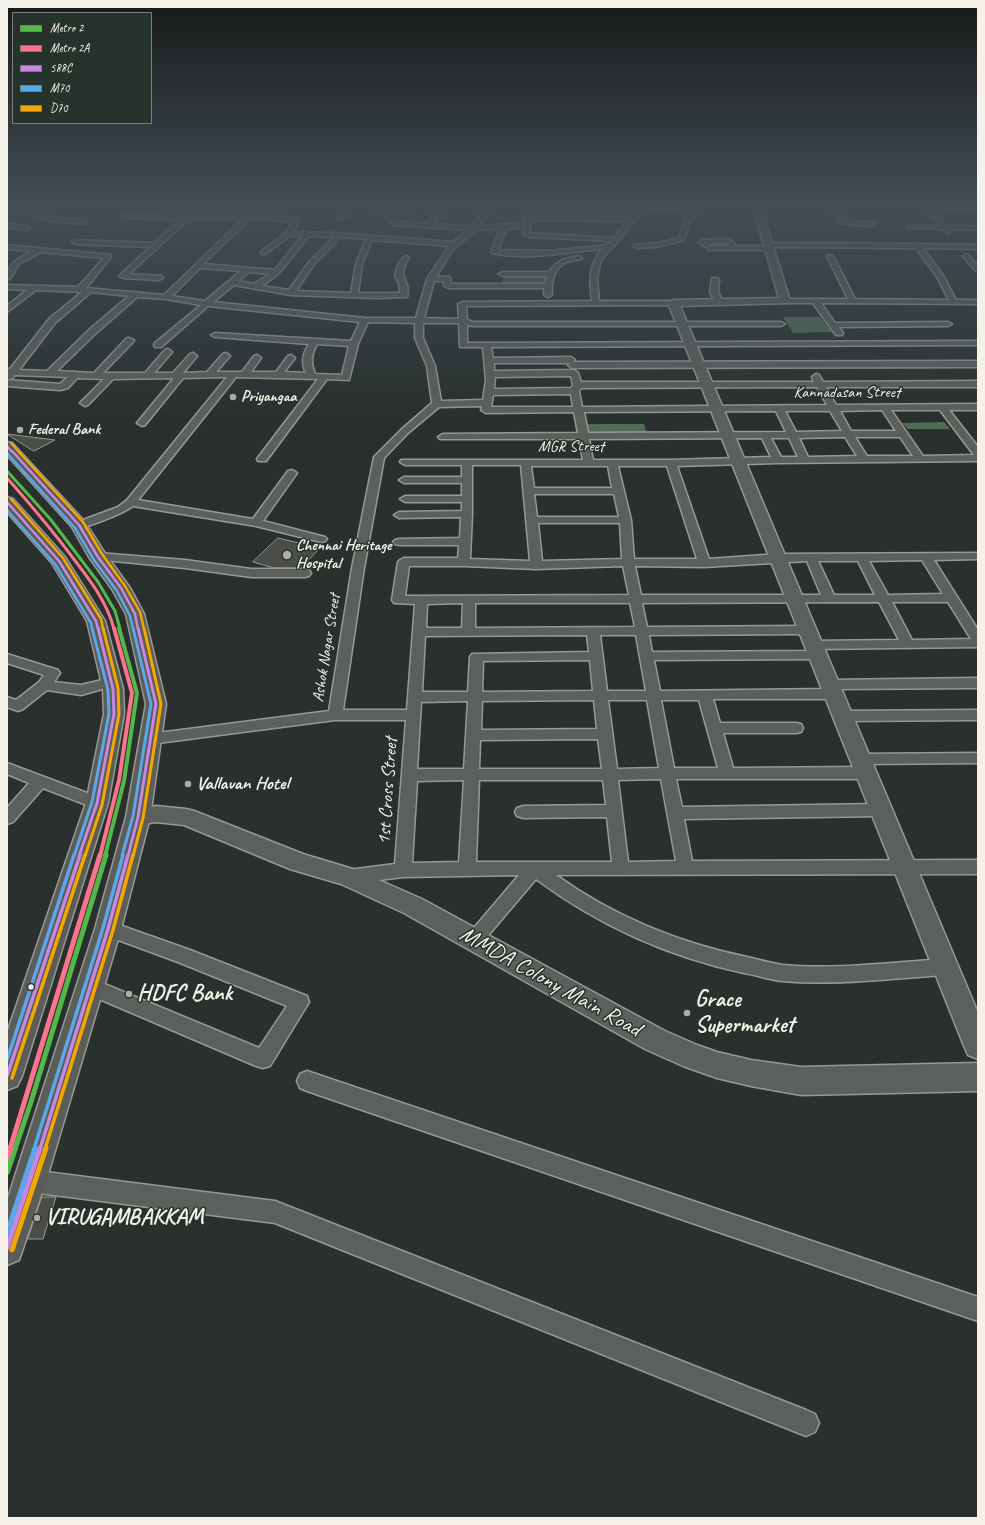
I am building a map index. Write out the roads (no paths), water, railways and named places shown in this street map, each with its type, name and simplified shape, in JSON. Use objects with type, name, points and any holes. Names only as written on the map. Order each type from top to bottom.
[{"type":"main road","points":[[7,446],[79,525],[98,557],[122,588],[135,614],[156,704],[138,817],[108,929],[30,1181],[7,1248]]},
{"type":"main road","points":[[7,1076],[97,803],[114,714],[111,682],[96,621],[59,561],[9,507]]},
{"type":"street","points":[[7,378],[10,372],[52,321],[85,290],[92,278]]},
{"type":"street","points":[[166,297],[185,278]]},
{"type":"street","points":[[158,346],[239,278]]},
{"type":"street","points":[[255,287],[267,278]]},
{"type":"street","points":[[291,293],[301,278]]},
{"type":"street","points":[[354,295],[357,278]]},
{"type":"street","points":[[234,283],[291,293],[376,296],[404,294],[403,283],[400,278]]},
{"type":"street","points":[[502,278],[502,286]]},
{"type":"street","points":[[548,303],[547,286],[550,278]]},
{"type":"street","points":[[593,278],[593,286],[608,322]]},
{"type":"street","points":[[778,278],[785,301]]},
{"type":"street","points":[[841,278],[853,302]]},
{"type":"street","points":[[941,278],[954,302]]},
{"type":"street","points":[[437,404],[431,366],[419,338],[419,320],[424,308],[430,279],[447,280],[448,286],[547,286]]},
{"type":"street","points":[[715,280],[714,292],[719,302]]},
{"type":"street","points":[[7,287],[85,290],[134,294],[166,297],[208,304],[365,320],[463,321],[472,324],[608,322],[781,324]]},
{"type":"street","points":[[7,310],[34,288]]},
{"type":"street","points":[[49,374],[134,294]]},
{"type":"street","points":[[978,302],[954,302],[934,308],[853,302],[785,301],[673,303],[608,322],[570,345],[487,346],[463,345],[462,304],[548,303],[608,322],[690,344],[802,354],[978,364]]},
{"type":"street","points":[[816,302],[847,344]]},
{"type":"street","points":[[673,303],[978,1046]]},
{"type":"street","points":[[934,308],[966,343]]},
{"type":"street","points":[[10,372],[96,376],[246,374],[311,375],[346,378],[354,344],[365,320]]},
{"type":"street","points":[[833,325],[952,329]]},
{"type":"street","points":[[215,335],[354,344]]},
{"type":"street","points":[[96,376],[130,340]]},
{"type":"street","points":[[311,375],[306,360],[314,342]]},
{"type":"street","points":[[489,361],[573,366],[698,364],[802,354],[847,344],[978,343]]},
{"type":"street","points":[[570,345],[588,462]]},
{"type":"street","points":[[486,410],[490,374],[487,346]]},
{"type":"street","points":[[147,376],[168,352]]},
{"type":"street","points":[[802,354],[864,459]]},
{"type":"street","points":[[142,423],[193,356]]},
{"type":"street","points":[[210,374],[226,356]]},
{"type":"street","points":[[246,374],[257,358]]},
{"type":"street","points":[[278,375],[291,358]]},
{"type":"street","points":[[490,374],[573,366]]},
{"type":"street","points":[[79,525],[122,509],[131,502],[234,374]]},
{"type":"street","points":[[7,383],[60,387],[65,386],[75,375]]},
{"type":"street","points":[[85,403],[111,376]]},
{"type":"street","points":[[262,458],[325,376]]},
{"type":"street","points":[[489,392],[576,388],[707,385],[978,384]]},
{"type":"street","name":"Kannadasan Street","points":[[437,404],[486,410],[978,407]]},
{"type":"street","name":"Ashok Nagar Street","points":[[335,714],[358,568],[379,457],[405,430],[437,404]]},
{"type":"street","points":[[942,407],[978,454]]},
{"type":"street","points":[[779,408],[805,460]]},
{"type":"street","points":[[885,408],[920,459]]},
{"type":"street","points":[[443,437],[487,433],[584,436],[903,434]]},
{"type":"street","points":[[962,433],[978,433]]},
{"type":"street","points":[[765,435],[778,460]]},
{"type":"street","name":"MGR Street","points":[[405,462],[671,463],[778,460],[978,458]]},
{"type":"street","points":[[464,562],[467,514],[467,462]]},
{"type":"street","points":[[526,462],[536,565]]},
{"type":"street","points":[[612,462],[625,520],[628,562],[647,656],[685,868]]},
{"type":"street","points":[[671,463],[704,563]]},
{"type":"street","points":[[256,523],[292,474]]},
{"type":"street","points":[[404,480],[467,480]]},
{"type":"street","points":[[529,491],[619,491]]},
{"type":"street","points":[[405,499],[467,499]]},
{"type":"street","points":[[131,502],[256,523],[321,539]]},
{"type":"street","points":[[399,515],[467,514]]},
{"type":"street","points":[[531,520],[625,520]]},
{"type":"street","points":[[399,542],[466,541]]},
{"type":"street","points":[[952,598],[398,600],[404,562],[464,562],[536,565],[628,562],[704,563],[778,558],[978,556]]},
{"type":"street","points":[[98,557],[185,564],[251,573],[305,573]]},
{"type":"street","points":[[926,557],[978,640]]},
{"type":"street","points":[[811,558],[829,598]]},
{"type":"street","points":[[862,558],[908,644]]},
{"type":"street","name":"1st Cross Street","points":[[403,870],[421,600]]},
{"type":"street","points":[[468,632],[469,600]]},
{"type":"street","points":[[419,632],[642,632],[813,644],[978,643]]},
{"type":"street","points":[[593,632],[613,811],[621,868]]},
{"type":"street","points":[[647,656],[813,644]]},
{"type":"street","points":[[467,869],[477,657],[596,656]]},
{"type":"street","points":[[7,658],[53,673],[44,685],[18,706],[7,702]]},
{"type":"street","points":[[44,685],[81,690],[111,682]]},
{"type":"street","points":[[414,697],[705,695],[978,683]]},
{"type":"street","points":[[705,695],[726,774]]},
{"type":"street","name":"Ashok Nagar Street","points":[[150,739],[335,714],[413,715]]},
{"type":"street","points":[[842,716],[978,715]]},
{"type":"street","points":[[714,728],[796,728]]},
{"type":"street","points":[[473,735],[605,734]]},
{"type":"street","points":[[409,775],[726,774],[978,758]]},
{"type":"street","points":[[7,768],[97,803]]},
{"type":"street","points":[[7,818],[40,781]]},
{"type":"street","points":[[674,812],[881,810]]},
{"type":"street","points":[[523,812],[613,811]]},
{"type":"street","name":"MMDA Colony Main Road","points":[[138,817],[156,814],[186,817],[298,862],[348,877],[413,906],[655,1040],[693,1058],[751,1074],[801,1081],[978,1077]]},
{"type":"street","points":[[348,877],[403,870],[905,868],[978,866]]},
{"type":"street","points":[[535,869],[560,889],[607,915],[696,953],[741,965],[786,973],[822,973],[946,967]]},
{"type":"street","points":[[474,940],[535,869]]},
{"type":"street","points":[[90,986],[263,1060],[300,1002],[184,956],[108,929]]},
{"type":"street","points":[[308,1081],[978,1309]]},
{"type":"street","points":[[30,1181],[275,1212],[806,1423]]},
{"type":"metro line","name":"2","points":[[7,471],[51,520],[98,582],[115,611],[137,693],[124,781],[111,838],[31,1102],[7,1172]]},
{"type":"metro line","name":"2A","points":[[7,478],[47,523],[94,585],[110,613],[132,693],[119,780],[106,837],[26,1100],[7,1157]]},
{"type":"place","name":"Priyangaa","points":[[233,397]]},
{"type":"place","name":"Federal Bank","points":[[20,430]]},
{"type":"place","name":"Chennai Heritage Hospital","points":[[287,555]]},
{"type":"place","name":"Vallavan Hotel","points":[[188,784]]},
{"type":"place","name":"HDFC Bank","points":[[129,994]]},
{"type":"place","name":"Grace Supermarket","points":[[687,1013]]},
{"type":"place","name":"VIRUGAMBAKKAM","points":[[37,1218]]}]
